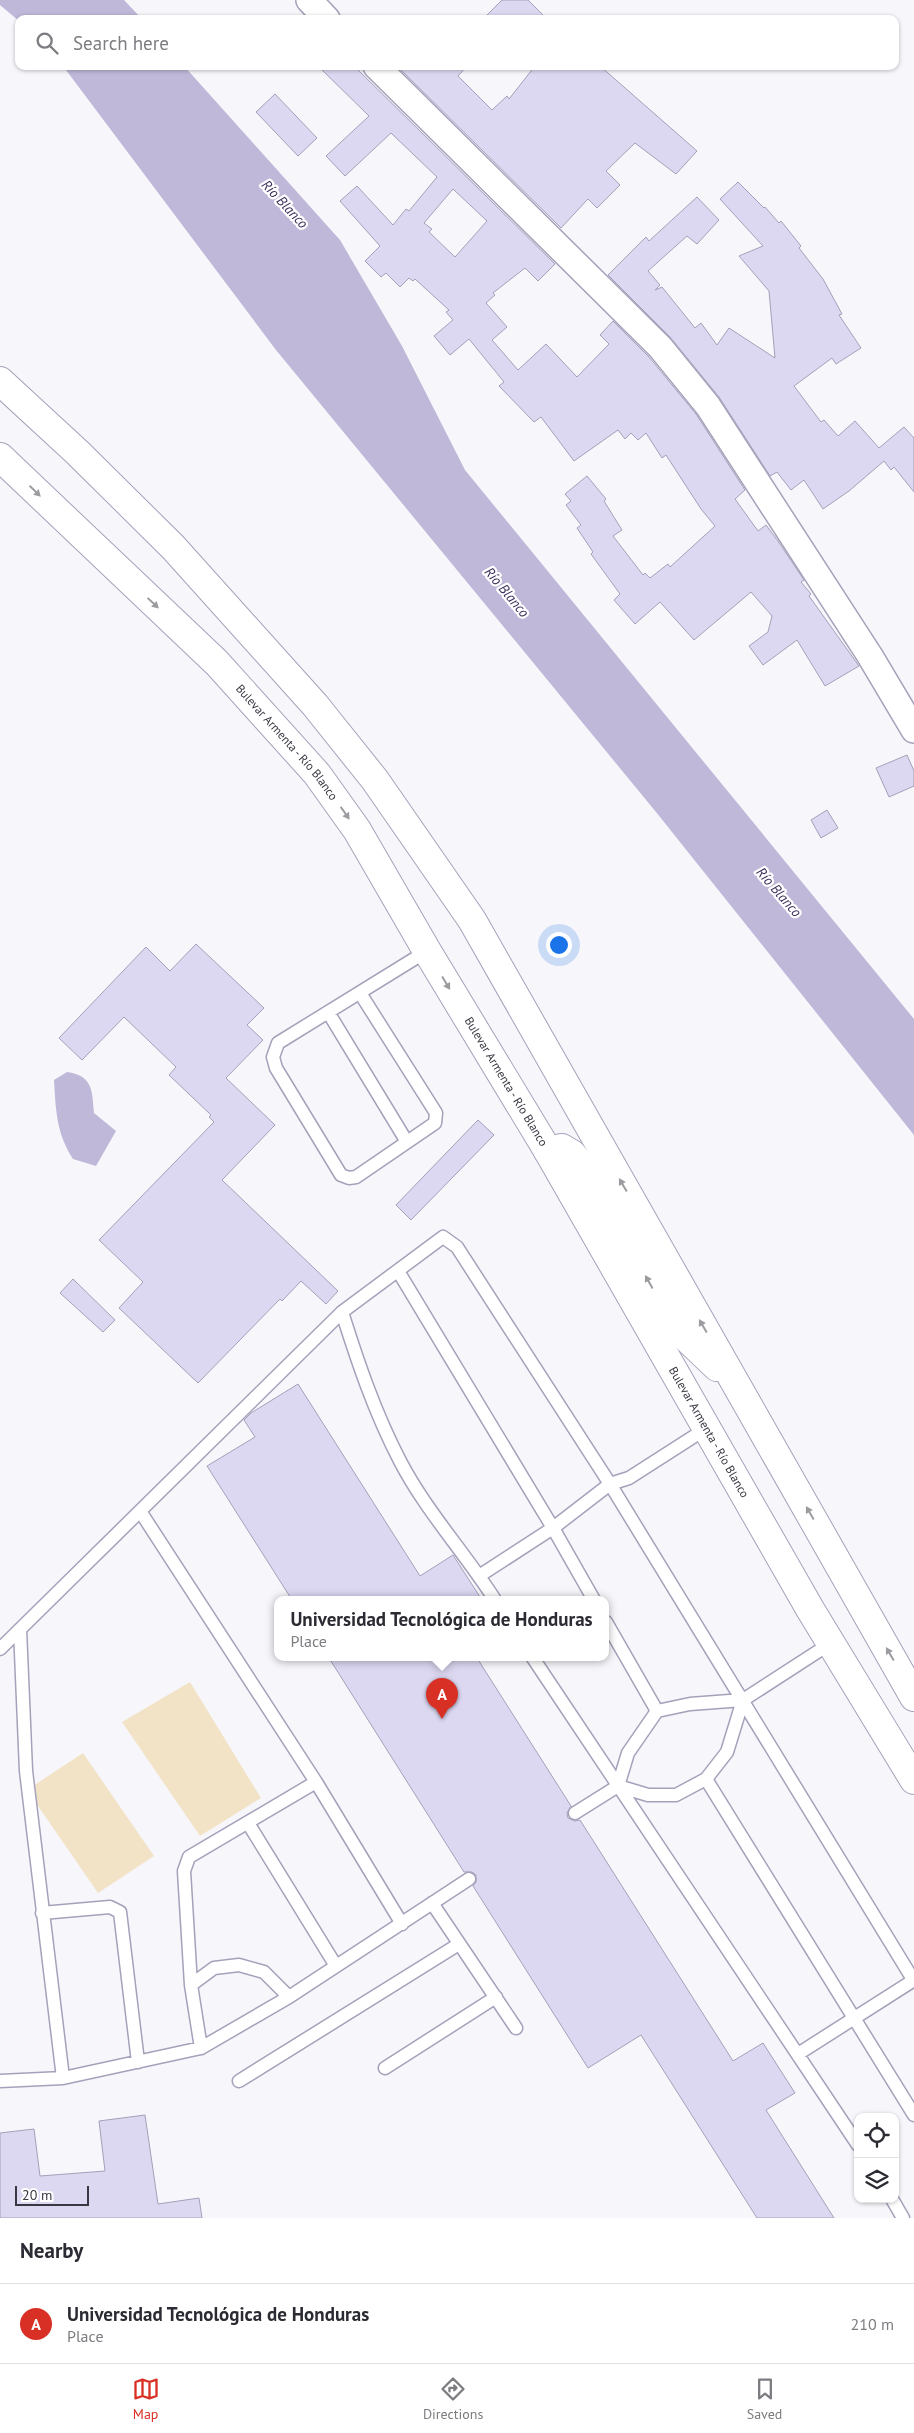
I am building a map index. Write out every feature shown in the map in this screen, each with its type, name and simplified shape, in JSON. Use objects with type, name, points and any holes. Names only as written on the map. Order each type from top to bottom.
[{"type":"main road","points":[[0,381],[77,452],[173,547],[315,705],[375,780],[472,920],[914,1697]]},
{"type":"main road","name":"Bulevar Armenta - Río Blanco","points":[[0,457],[217,664],[318,774],[357,830],[427,951],[548,1151],[831,1643],[914,1780]]},
{"type":"main road","points":[[548,1151],[562,1148],[572,1154],[587,1173],[673,1325],[737,1384]]},
{"type":"street","points":[[308,0],[324,15]]},
{"type":"street","points":[[380,70],[660,347],[702,399],[753,473],[870,656],[914,730]]},
{"type":"lane","points":[[360,993],[436,1113],[435,1123],[356,1177],[349,1178],[342,1175],[276,1068],[273,1056],[278,1043],[427,951]]},
{"type":"lane","points":[[328,1012],[407,1142]]},
{"type":"lane","points":[[0,1649],[342,1312],[443,1237],[457,1247],[610,1484],[914,1980],[798,2054]]},
{"type":"lane","points":[[398,1272],[553,1528],[592,1596]]},
{"type":"lane","points":[[342,1312],[363,1380],[400,1462],[439,1524],[492,1596]]},
{"type":"lane","points":[[479,1576],[553,1528],[610,1484],[629,1478],[707,1428]]},
{"type":"lane","points":[[140,1511],[316,1782],[402,1924]]},
{"type":"lane","points":[[609,1627],[657,1711]]},
{"type":"lane","points":[[20,1629],[26,1771],[63,2078]]},
{"type":"lane","points":[[575,1813],[618,1786],[628,1753],[657,1711],[690,1704],[742,1700],[831,1643]]},
{"type":"lane","points":[[535,1661],[854,2139]]},
{"type":"lane","points":[[618,1786],[648,1795],[676,1795],[706,1779],[727,1752],[742,1700]]},
{"type":"lane","points":[[706,1779],[914,2115]]},
{"type":"lane","points":[[201,2048],[191,1985],[184,1871],[189,1857],[316,1782]]},
{"type":"lane","points":[[248,1823],[336,1966]]},
{"type":"lane","points":[[0,2081],[63,2078],[201,2048],[289,1996],[469,1879]]},
{"type":"lane","points":[[432,1903],[516,2028]]},
{"type":"lane","points":[[42,1913],[110,1907],[120,1912],[138,2062]]},
{"type":"lane","points":[[238,2081],[459,1944]]},
{"type":"lane","points":[[191,1985],[214,1968],[239,1965],[264,1972],[289,1996]]},
{"type":"lane","points":[[385,2068],[496,1997]]},
{"type":"lane","points":[[894,2203],[903,2218]]},
{"type":"shaded area","points":[[190,1682],[261,1798],[200,1836],[122,1722]]},
{"type":"shaded area","points":[[83,1753],[154,1856],[98,1893],[27,1790]]},
{"type":"water","points":[[0,0],[124,0],[138,15],[15,15],[15,18],[0,5]]},
{"type":"water","name":"Río Blanco","points":[[66,70],[188,70],[340,240],[402,346],[465,470],[914,1019],[914,1135],[656,812],[276,350]]},
{"type":"water","points":[[67,1072],[82,1077],[90,1085],[94,1113],[116,1131],[96,1166],[73,1159],[63,1140],[56,1112],[54,1080]]},
{"type":"building","points":[[502,0],[528,0],[543,15],[487,15]]},
{"type":"building","points":[[322,70],[358,70],[555,264],[538,281],[525,268],[493,293],[495,295],[486,303],[507,327],[492,340],[518,370],[546,344],[577,377],[609,344],[600,335],[613,321],[649,357],[696,414],[745,490],[735,499],[758,531],[766,525],[778,541],[804,580],[801,582],[811,594],[809,596],[859,666],[825,686],[797,640],[763,665],[749,646],[768,632],[772,616],[751,592],[694,640],[660,602],[635,624],[614,600],[620,594],[591,554],[593,552],[577,528],[581,525],[566,505],[571,501],[565,494],[587,476],[606,499],[604,501],[622,530],[613,536],[643,575],[645,573],[650,578],[668,564],[670,567],[715,526],[701,509],[666,455],[662,458],[646,433],[638,440],[631,433],[625,439],[618,430],[574,461],[541,417],[534,422],[499,386],[504,382],[469,339],[450,355],[434,336],[453,320],[446,312],[449,310],[415,279],[413,281],[409,278],[400,287],[386,273],[381,277],[365,261],[380,246],[340,201],[357,186],[393,225],[406,209],[409,211],[437,177],[391,133],[345,176],[326,156],[369,116]],"holes":[[[453,189],[487,221],[455,257],[429,232],[432,229],[424,223]]]},
{"type":"building","points":[[401,70],[463,70],[458,76],[492,110],[507,96],[509,99],[532,70],[605,70],[697,151],[676,174],[635,143],[606,171],[620,185],[597,208],[588,199],[561,228]]},
{"type":"building","points":[[275,94],[317,138],[298,156],[256,112]]},
{"type":"building","points":[[738,182],[779,223],[781,221],[801,246],[799,248],[823,279],[842,314],[839,315],[861,348],[836,364],[832,358],[794,386],[821,422],[824,420],[838,436],[855,421],[879,448],[904,427],[914,438],[914,492],[894,467],[891,470],[884,461],[849,491],[823,509],[804,480],[791,490],[777,472],[770,476],[719,397],[670,337],[608,275],[646,237],[649,241],[697,197],[719,220],[697,244],[687,236],[648,271],[660,285],[655,290],[662,287],[695,328],[701,323],[717,345],[729,328],[775,358],[769,291],[739,256],[763,246],[720,199]]},
{"type":"building","points":[[907,755],[914,771],[914,786],[889,797],[876,768]]},
{"type":"building","points":[[827,810],[838,828],[821,838],[811,820]]},
{"type":"building","points":[[196,944],[264,1008],[247,1025],[263,1040],[226,1078],[275,1125],[222,1180],[338,1291],[326,1304],[301,1281],[282,1301],[280,1299],[198,1383],[119,1308],[143,1282],[99,1240],[214,1122],[209,1117],[211,1115],[169,1075],[176,1067],[124,1017],[82,1060],[59,1038],[146,947],[170,971]]},
{"type":"building","points":[[478,1120],[494,1135],[411,1220],[396,1205]]},
{"type":"building","points":[[73,1279],[115,1320],[103,1332],[60,1293]]},
{"type":"building","points":[[298,1384],[420,1576],[453,1555],[479,1596],[289,1596],[207,1466],[255,1437],[244,1420],[251,1413]]},
{"type":"building","points":[[331,1661],[479,1661],[571,1806],[567,1813],[568,1818],[575,1821],[580,1820],[733,2061],[763,2043],[795,2093],[766,2110],[834,2218],[757,2218],[641,2035],[588,2068],[473,1886],[476,1882],[476,1875],[472,1872],[464,1872]]},
{"type":"building","points":[[145,2115],[158,2204],[199,2198],[202,2218],[0,2218],[0,2133],[34,2129],[40,2176],[105,2171],[99,2121]]},
{"type":"place","name":"Universidad Tecnológica de Honduras","points":[[442,1719]]}]
